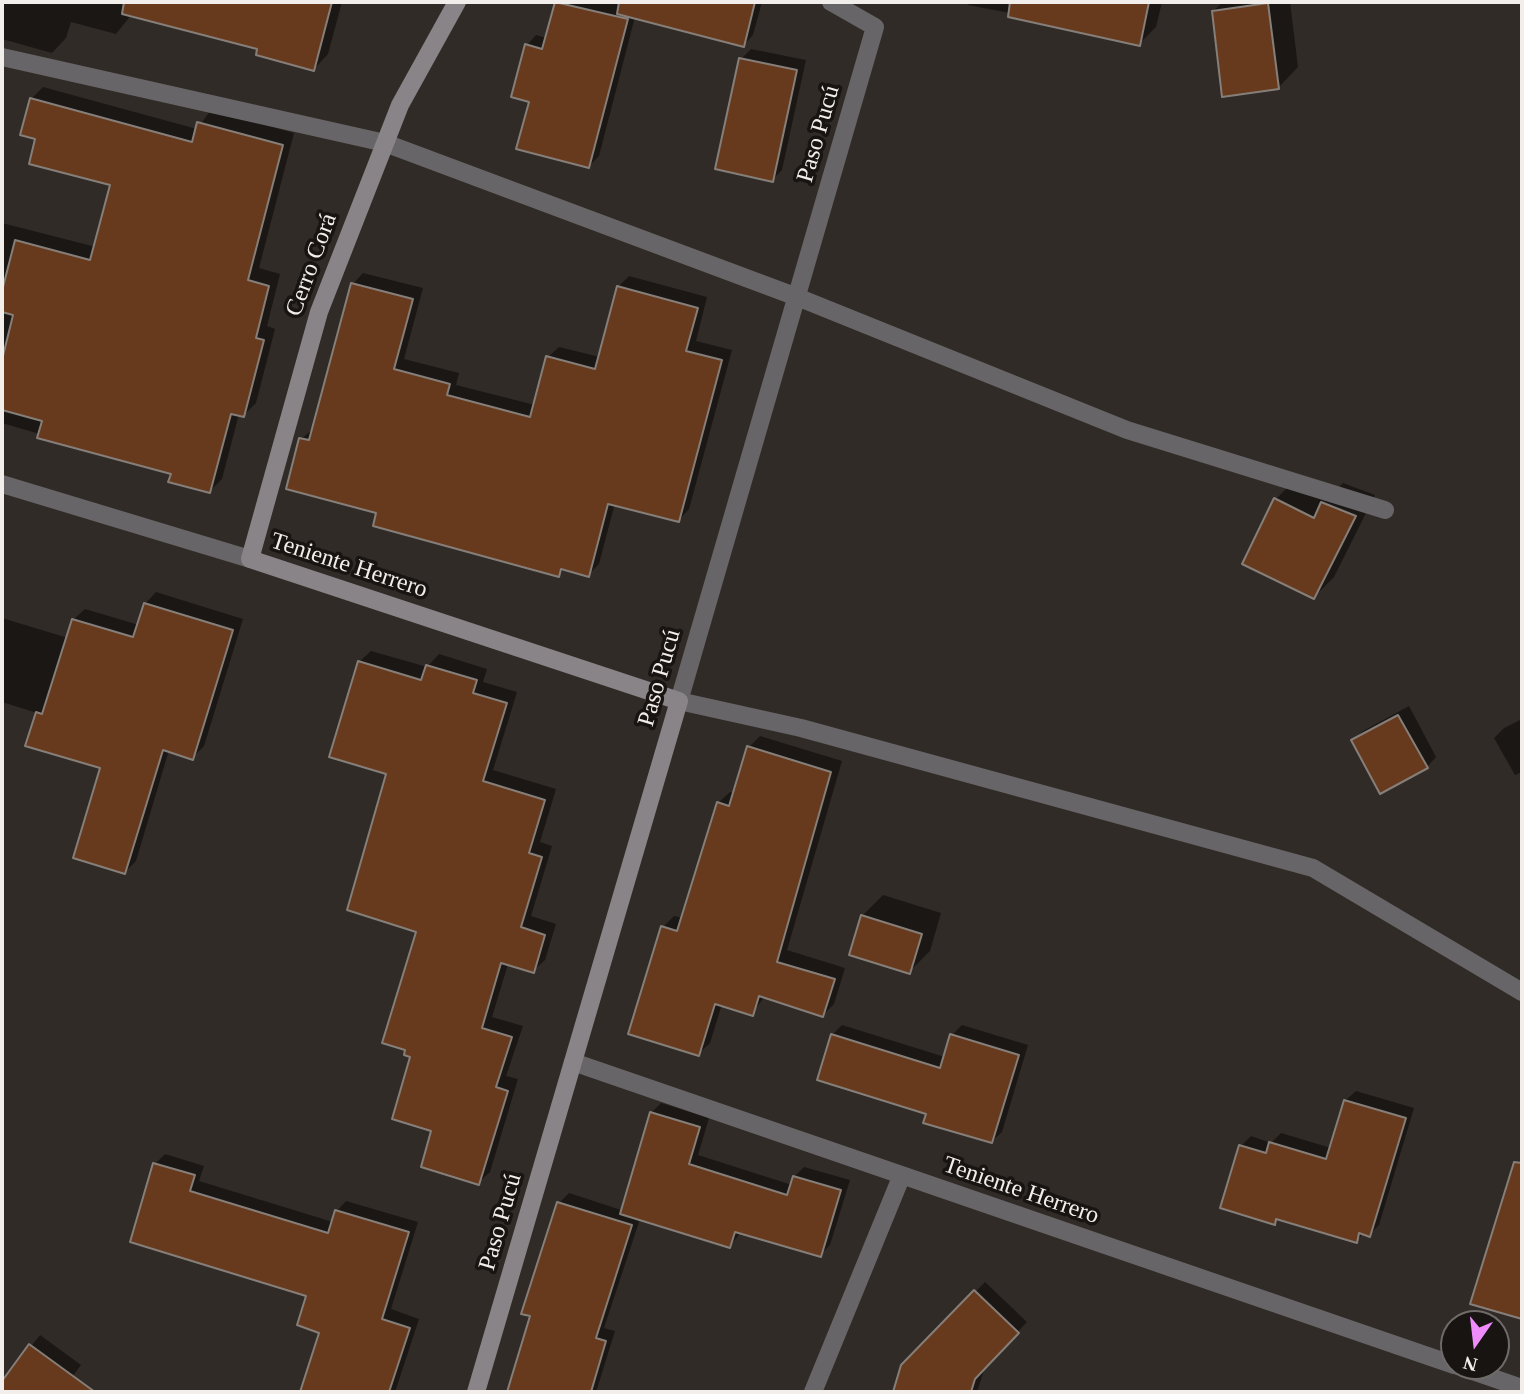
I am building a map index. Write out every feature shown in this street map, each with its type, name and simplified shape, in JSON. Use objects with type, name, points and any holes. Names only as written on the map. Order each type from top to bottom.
[{"type":"main road","name":"Cerro Corá","points":[[250,559],[319,312],[400,105],[457,2]]},
{"type":"main road","name":"Teniente Herrero","points":[[250,559],[679,701]]},
{"type":"main road","name":"Paso Pucú","points":[[476,1392],[679,701]]},
{"type":"street","name":"Paso Pucú","points":[[679,701],[875,27],[831,2]]},
{"type":"street","points":[[2,57],[385,143],[797,297],[1127,430],[1385,510]]},
{"type":"street","name":"Teniente Herrero","points":[[2,484],[250,559]]},
{"type":"street","points":[[679,701],[801,728],[1313,868],[1522,992]]},
{"type":"street","name":"Teniente Herrero","points":[[573,1062],[1440,1360]]},
{"type":"street","points":[[813,1392],[902,1175]]},
{"type":"street","name":"Teniente Herrero","points":[[1499,1380],[1522,1388]]},
{"type":"building","points":[[124,2],[332,2],[314,71],[256,55],[257,49],[122,14]]},
{"type":"building","points":[[555,2],[628,19],[589,168],[516,149],[529,102],[511,97],[525,44],[542,49]]},
{"type":"building","points":[[619,2],[755,2],[744,47],[617,14]]},
{"type":"building","points":[[1010,2],[1149,2],[1140,46],[1008,17]]},
{"type":"building","points":[[1268,3],[1279,89],[1222,97],[1212,11]]},
{"type":"building","points":[[739,58],[797,70],[773,182],[715,169]]},
{"type":"building","points":[[30,98],[192,142],[197,122],[283,145],[248,280],[269,286],[256,338],[264,340],[244,417],[231,414],[210,493],[168,482],[171,474],[37,438],[42,421],[2,410],[2,360],[13,315],[2,312],[2,291],[15,240],[90,260],[110,185],[29,164],[35,139],[20,135]]},
{"type":"building","points":[[351,283],[413,299],[394,369],[450,384],[447,395],[530,417],[546,356],[595,369],[617,286],[698,308],[686,351],[722,360],[679,522],[608,504],[589,577],[561,569],[559,577],[373,526],[376,513],[286,489],[299,438],[309,440]]},
{"type":"building","points":[[1274,498],[1314,518],[1321,502],[1356,516],[1314,599],[1242,564]]},
{"type":"building","points":[[144,603],[233,630],[193,760],[163,750],[125,874],[73,858],[100,768],[25,746],[36,712],[42,714],[72,619],[133,637]]},
{"type":"building","points":[[358,661],[421,680],[426,665],[477,680],[473,693],[507,703],[483,781],[545,800],[529,853],[542,857],[521,927],[545,935],[534,973],[501,963],[482,1028],[512,1037],[496,1087],[508,1091],[479,1185],[421,1167],[431,1131],[392,1119],[410,1057],[404,1055],[405,1050],[382,1043],[416,932],[347,910],[386,774],[329,757]]},
{"type":"building","points":[[1398,715],[1428,768],[1380,794],[1351,740]]},
{"type":"building","points":[[747,746],[831,772],[777,962],[835,979],[823,1017],[759,996],[753,1016],[715,1004],[699,1056],[628,1034],[661,926],[677,931],[717,802],[729,806]]},
{"type":"building","points":[[861,915],[922,934],[910,974],[849,955]]},
{"type":"building","points":[[831,1034],[940,1068],[950,1034],[1019,1055],[992,1143],[923,1123],[926,1114],[817,1080]]},
{"type":"building","points":[[1344,1100],[1406,1118],[1370,1237],[1359,1233],[1357,1243],[1276,1219],[1275,1225],[1220,1208],[1239,1145],[1266,1153],[1269,1142],[1326,1159]]},
{"type":"building","points":[[650,1112],[700,1127],[689,1164],[787,1195],[793,1176],[841,1190],[821,1257],[735,1232],[730,1248],[620,1214]]},
{"type":"building","points":[[1514,1162],[1522,1163],[1522,1319],[1510,1316],[1510,1310],[1491,1310],[1470,1304]]},
{"type":"building","points":[[153,1163],[195,1175],[190,1191],[328,1233],[335,1210],[409,1232],[382,1319],[410,1328],[389,1392],[300,1392],[319,1333],[297,1325],[306,1296],[130,1242]]},
{"type":"building","points":[[557,1202],[632,1225],[596,1338],[606,1341],[591,1392],[507,1392],[530,1316],[521,1314]]},
{"type":"building","points":[[974,1290],[1019,1333],[975,1379],[971,1392],[893,1392],[901,1365]]},
{"type":"building","points":[[29,1344],[95,1392],[2,1392],[2,1381]]}]
